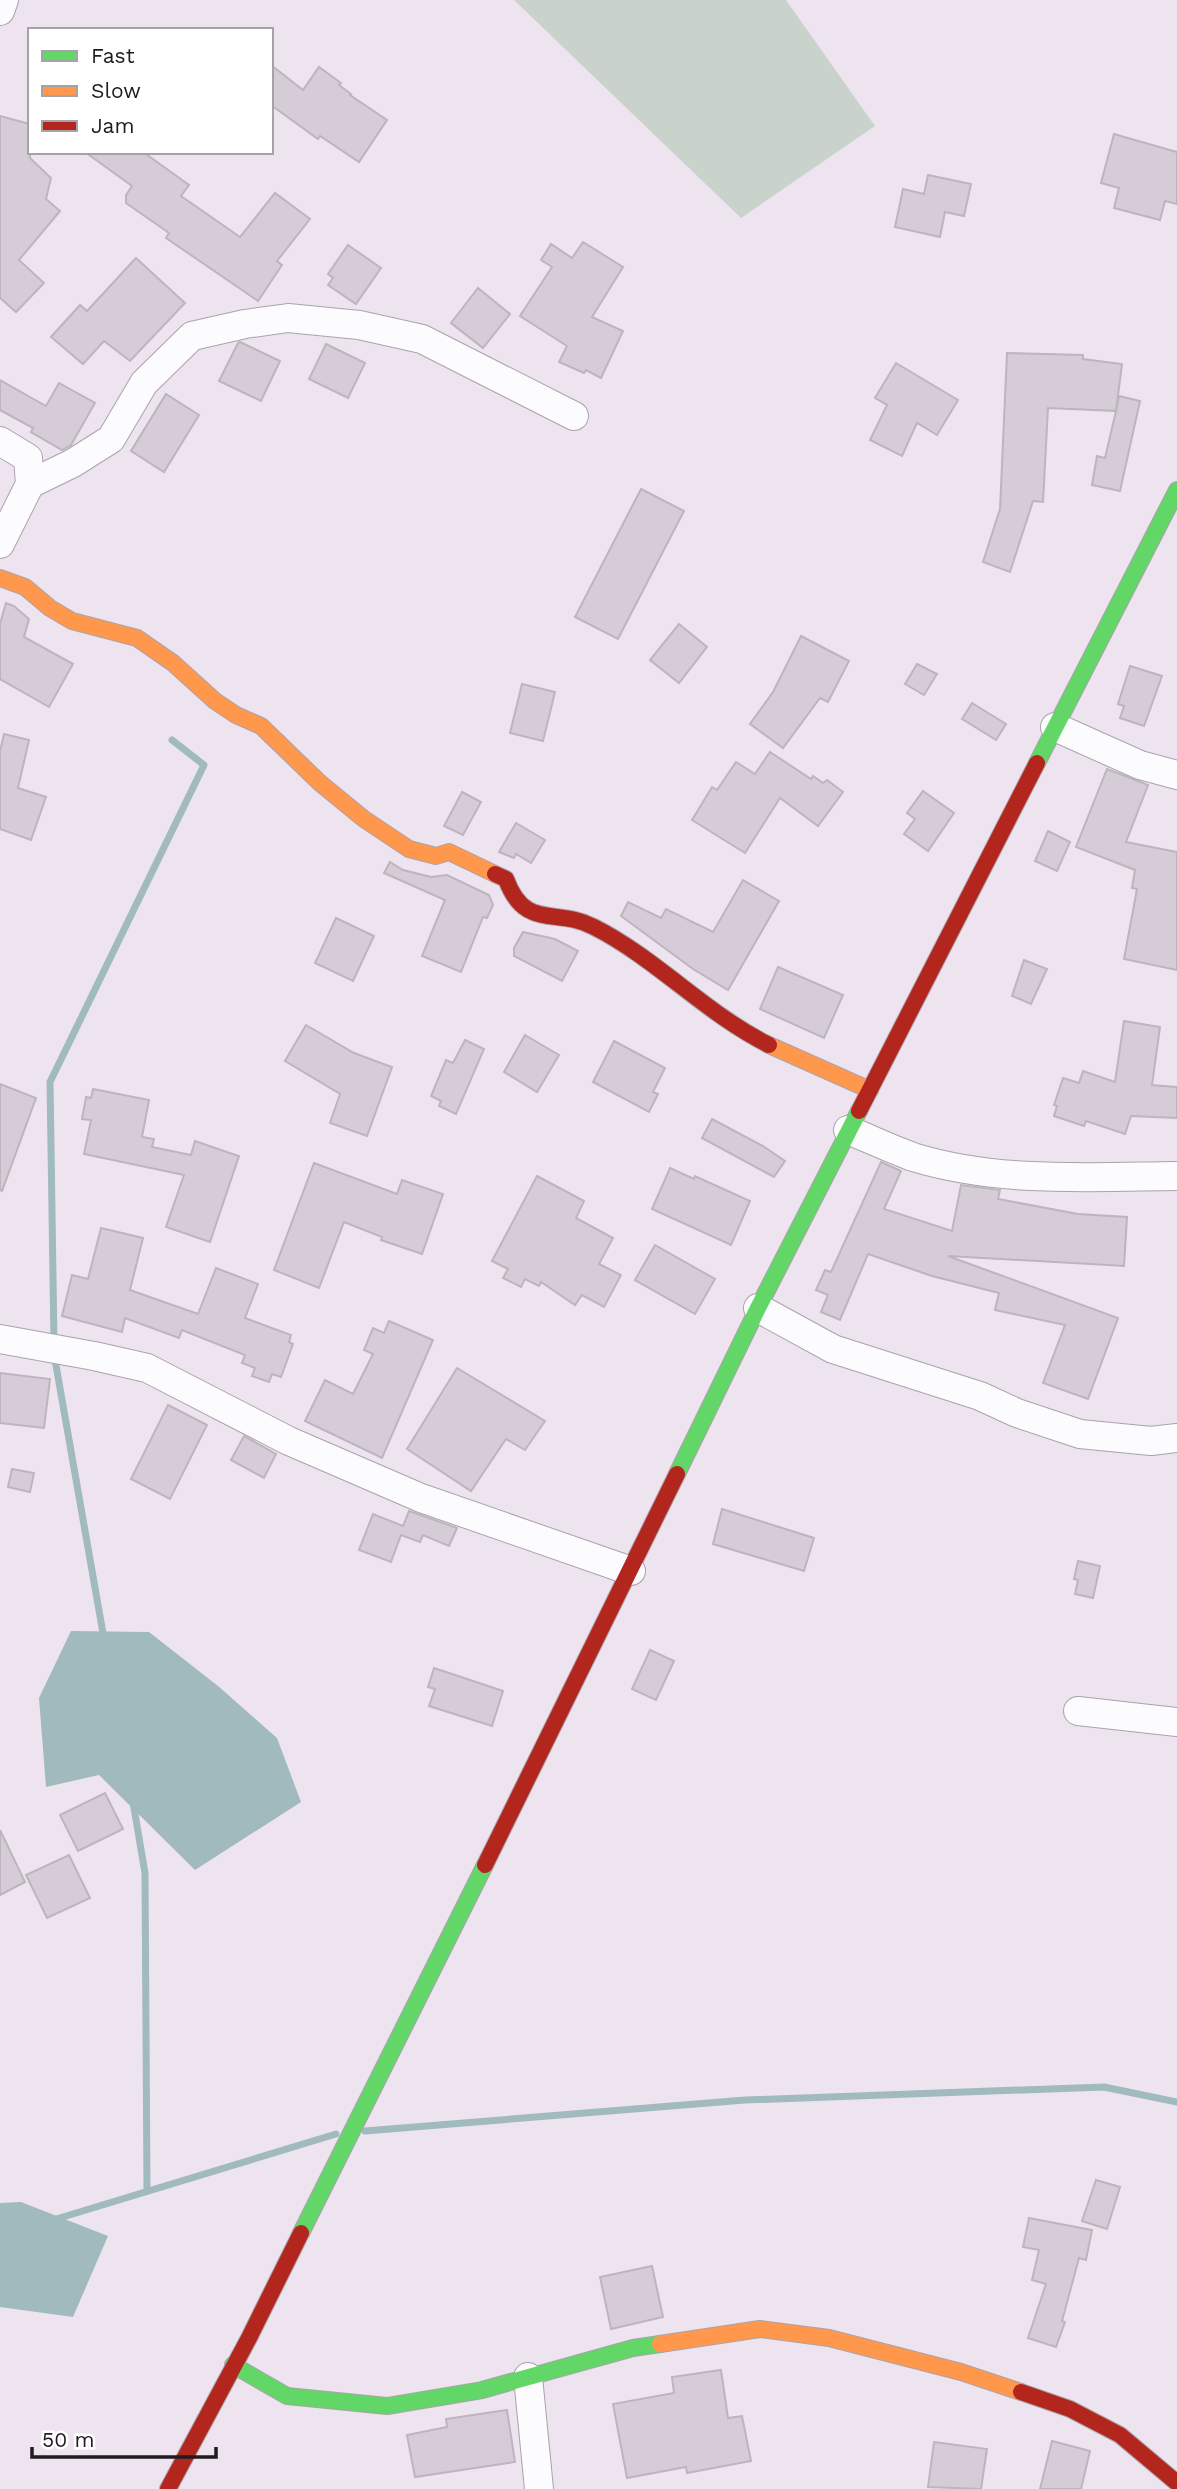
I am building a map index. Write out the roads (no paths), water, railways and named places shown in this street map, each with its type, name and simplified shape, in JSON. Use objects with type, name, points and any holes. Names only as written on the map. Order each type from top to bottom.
[{"type":"main road","points":[[168,2489],[267,2301],[631,1571],[758,1308],[1177,490]]},
{"type":"main road","points":[[0,578],[25,587],[50,608],[72,621],[137,638],[173,663],[215,701],[236,715],[261,726],[320,783],[364,819],[409,849],[436,856],[449,852],[506,879],[509,892],[519,905],[538,915],[589,924],[626,947],[727,1022],[799,1059],[870,1090]]},
{"type":"main road","points":[[233,2365],[287,2396],[387,2406],[482,2390],[633,2348],[760,2329],[829,2338],[961,2372],[1070,2409],[1119,2435],[1177,2483]]},
{"type":"street","points":[[0,11],[4,0]]},
{"type":"street","points":[[30,484],[73,463],[111,439],[144,383],[192,336],[288,318],[359,325],[422,339],[574,415]]},
{"type":"street","points":[[0,441],[28,458],[30,484],[0,544]]},
{"type":"street","points":[[1055,727],[1140,765],[1177,775]]},
{"type":"street","points":[[848,1130],[914,1157],[993,1174],[1177,1176]]},
{"type":"street","points":[[758,1308],[832,1349],[981,1396],[1017,1413],[1080,1434],[1151,1441],[1177,1438]]},
{"type":"street","points":[[0,1339],[147,1368],[289,1441],[421,1498],[631,1571]]},
{"type":"street","points":[[1078,1711],[1177,1722]]},
{"type":"street","points":[[528,2377],[539,2489]]},
{"type":"waterway","points":[[54,1342],[50,1082],[204,765],[172,740]]},
{"type":"waterway","points":[[54,1354],[104,1639]]},
{"type":"waterway","points":[[133,1802],[145,1873],[147,2191]]},
{"type":"waterway","points":[[365,2131],[745,2100],[1104,2087],[1177,2102]]},
{"type":"waterway","points":[[53,2220],[336,2134]]}]
